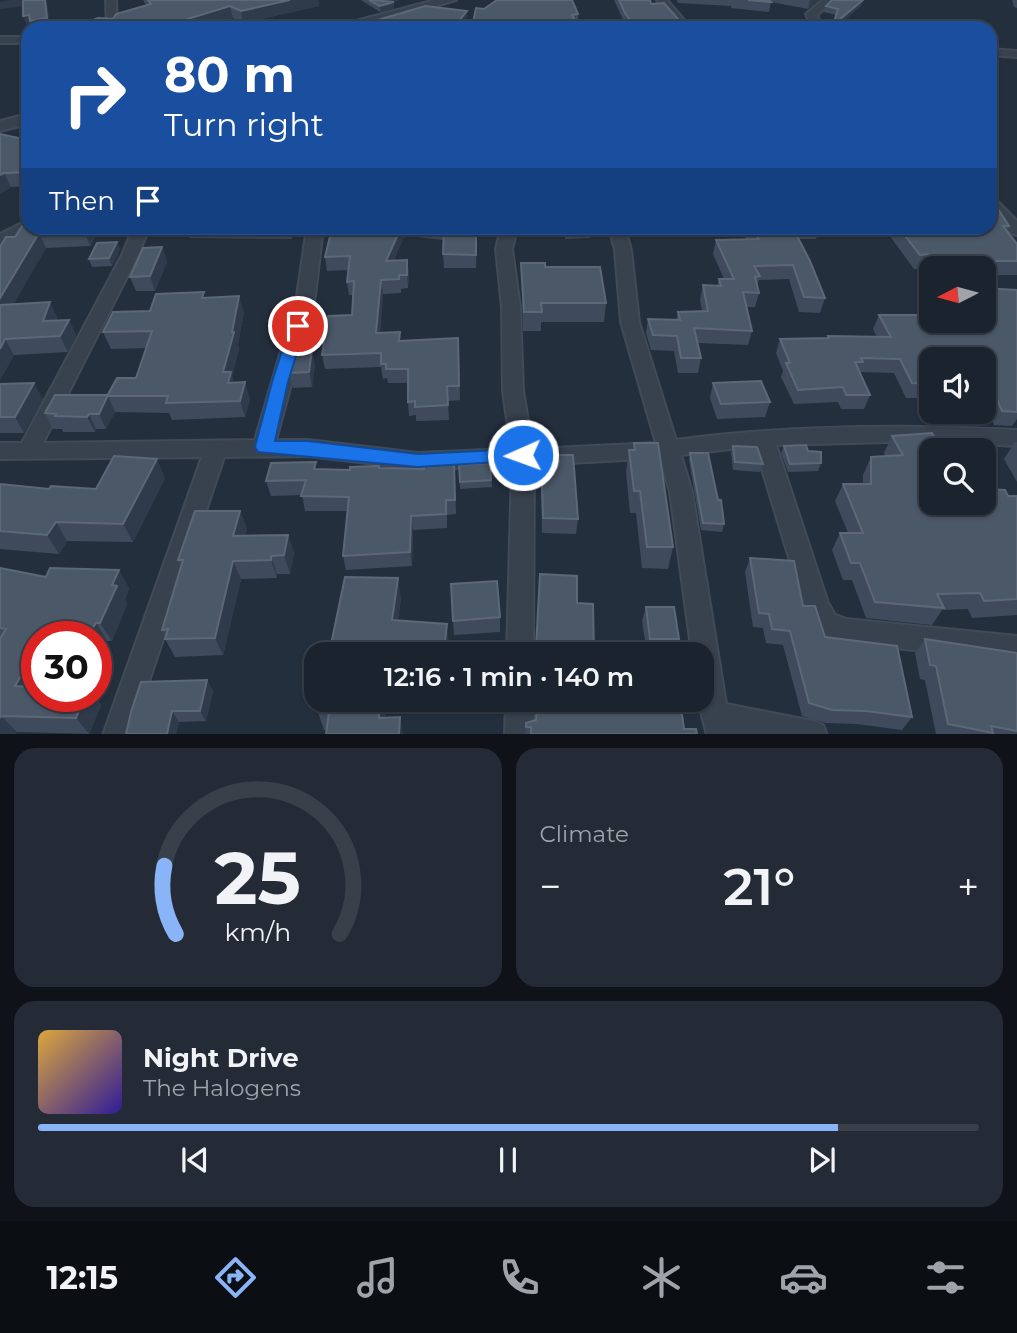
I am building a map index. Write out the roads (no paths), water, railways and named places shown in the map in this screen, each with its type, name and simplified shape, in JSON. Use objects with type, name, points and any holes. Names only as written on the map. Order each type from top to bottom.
[{"type":"street","points":[[111,0],[112,21]]},
{"type":"street","points":[[372,21],[450,0]]},
{"type":"street","points":[[662,0],[678,21]]},
{"type":"street","points":[[814,21],[811,14],[826,1]]},
{"type":"street","points":[[0,40],[21,40]]},
{"type":"street","points":[[997,53],[1017,54]]},
{"type":"street","points":[[0,126],[21,121]]},
{"type":"street","points":[[997,209],[1017,230]]},
{"type":"street","points":[[0,240],[21,229]]},
{"type":"street","points":[[28,451],[138,235]]},
{"type":"street","points":[[264,447],[306,296],[314,235]]},
{"type":"street","points":[[507,235],[504,249],[511,307],[513,391],[523,455],[520,642]]},
{"type":"street","points":[[619,235],[623,250],[630,322],[681,492],[718,725],[813,734]]},
{"type":"street","points":[[0,451],[308,448],[418,461],[523,455],[638,453],[763,438],[924,433],[1017,438]]},
{"type":"street","points":[[763,438],[817,607],[826,623],[844,631],[1017,648]]},
{"type":"street","points":[[117,734],[216,449]]},
{"type":"street","points":[[519,734],[520,712]]}]
